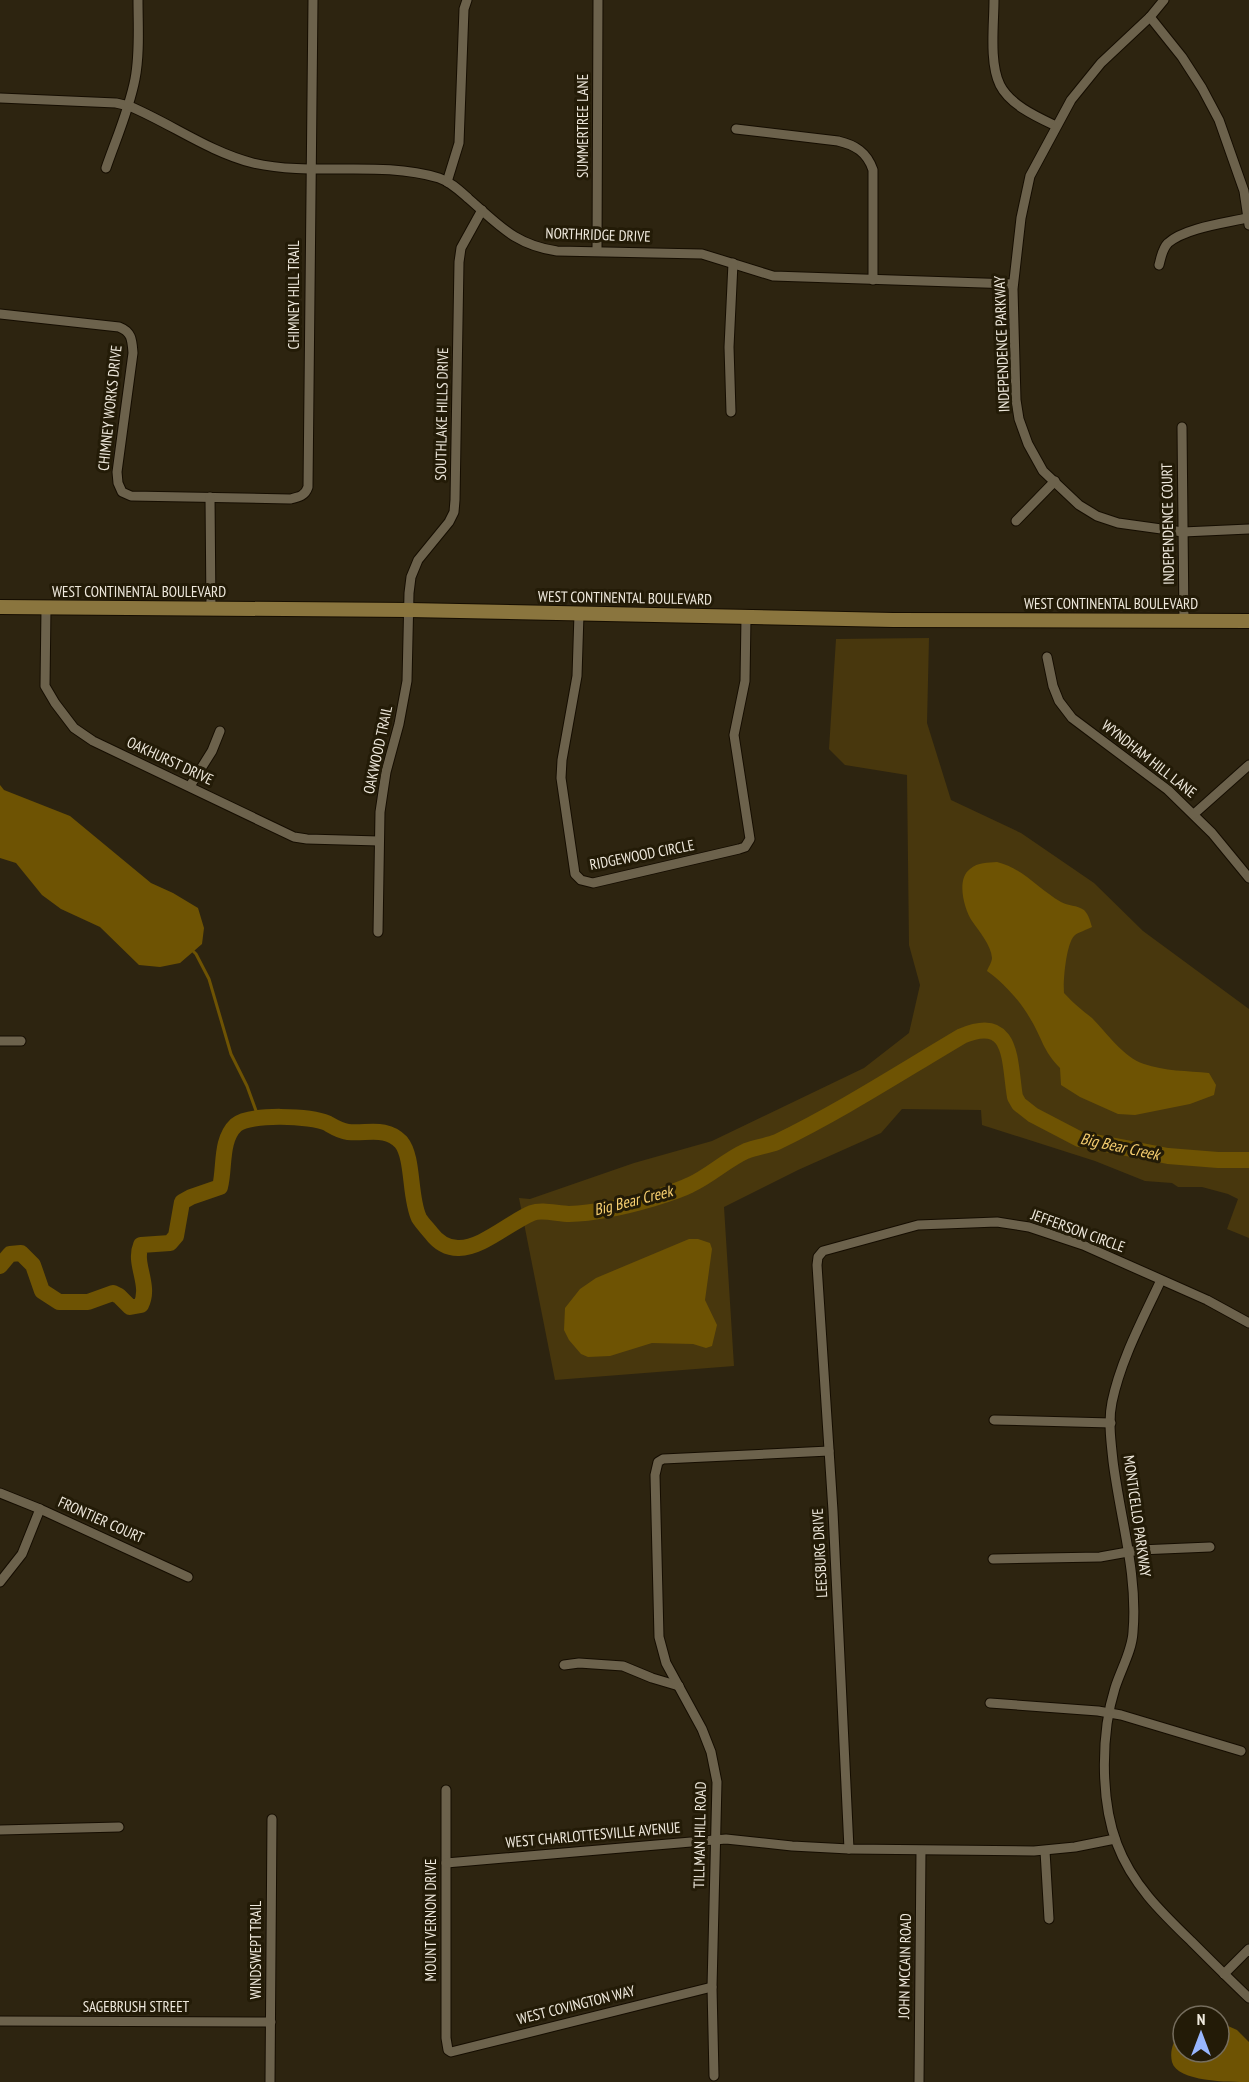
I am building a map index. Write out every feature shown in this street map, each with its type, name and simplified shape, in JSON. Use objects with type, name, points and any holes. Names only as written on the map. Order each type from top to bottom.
[{"type":"main road","name":"WEST CONTINENTAL BOULEVARD","points":[[0,608],[409,610],[893,620],[1249,621]]},
{"type":"street","points":[[106,168],[129,106],[135,78],[138,53],[138,0]]},
{"type":"street","name":"CHIMNEY HILL TRAIL","points":[[210,497],[290,499],[302,496],[308,487],[313,0]]},
{"type":"street","points":[[447,182],[459,144],[467,0]]},
{"type":"street","name":"SUMMERTREE LANE","points":[[597,251],[598,0]]},
{"type":"street","points":[[994,0],[994,61],[1000,86],[1016,103],[1033,115],[1056,126]]},
{"type":"street","name":"INDEPENDENCE PARKWAY","points":[[1164,0],[1150,17],[1101,63],[1071,100],[1030,176],[1021,218],[1013,284],[1016,400],[1019,419],[1035,459],[1043,471],[1079,505],[1097,516],[1118,523],[1183,532],[1249,529]]},
{"type":"street","points":[[1150,17],[1182,57],[1219,120],[1244,191],[1248,221],[1187,233],[1174,239],[1164,249],[1159,265]]},
{"type":"street","name":"NORTHRIDGE DRIVE","points":[[0,98],[116,103],[129,106],[219,151],[252,163],[310,168],[388,169],[410,172],[447,182],[511,235],[528,244],[557,251],[702,254],[773,276],[1013,284]]},
{"type":"street","points":[[736,129],[838,141],[851,144],[864,153],[870,160],[873,180],[873,280]]},
{"type":"street","name":"SOUTHLAKE HILLS DRIVE","points":[[409,610],[411,577],[418,560],[449,522],[454,512],[457,462],[459,262],[461,248],[482,210]]},
{"type":"street","points":[[731,412],[729,347],[733,263]]},
{"type":"street","name":"CHIMNEY WORKS DRIVE","points":[[0,314],[125,329],[132,338],[133,353],[117,472],[122,492],[131,496],[210,497]]},
{"type":"street","name":"INDEPENDENCE COURT","points":[[1182,427],[1184,621]]},
{"type":"street","points":[[1016,521],[1055,481]]},
{"type":"street","points":[[210,497],[210,609]]},
{"type":"street","name":"OAKHURST DRIVE","points":[[46,608],[45,686],[64,717],[74,728],[93,741],[294,837],[380,841]]},
{"type":"street","name":"OAKWOOD TRAIL","points":[[378,932],[380,812],[386,772],[399,724],[407,681],[409,610]]},
{"type":"street","name":"RIDGEWOOD CIRCLE","points":[[579,614],[577,676],[562,760],[561,791],[575,874],[581,880],[593,883],[739,849],[748,843],[750,839],[734,735],[745,681],[746,617]]},
{"type":"street","name":"WYNDHAM HILL LANE","points":[[1047,657],[1053,686],[1059,701],[1072,718],[1168,790],[1194,814],[1249,878]]},
{"type":"street","points":[[190,786],[212,751],[220,731]]},
{"type":"street","points":[[1194,814],[1249,765]]},
{"type":"street","points":[[0,1041],[21,1041]]},
{"type":"street","name":"JEFFERSON CIRCLE","points":[[818,1257],[823,1251],[918,1225],[997,1222],[1029,1227],[1083,1245],[1207,1300],[1249,1323]]},
{"type":"street","name":"LEESBURG DRIVE","points":[[818,1257],[849,1849]]},
{"type":"street","name":"MONTICELLO PARKWAY","points":[[1161,1280],[1125,1360],[1112,1403],[1111,1424],[1118,1499],[1129,1552],[1133,1634],[1115,1688],[1104,1736],[1106,1789],[1115,1839],[1139,1885],[1152,1903],[1249,1998]]},
{"type":"street","points":[[994,1420],[1111,1424]]},
{"type":"street","name":"TILLMAN HILL ROAD","points":[[714,2076],[712,1987],[717,1782],[711,1752],[702,1729],[666,1663],[659,1637],[655,1475],[658,1462],[663,1459],[829,1451]]},
{"type":"street","name":"FRONTIER COURT","points":[[0,1493],[188,1577]]},
{"type":"street","points":[[0,1582],[22,1554],[40,1509]]},
{"type":"street","points":[[993,1559],[1100,1557],[1129,1552],[1210,1547]]},
{"type":"street","points":[[564,1665],[579,1663],[624,1666],[679,1686]]},
{"type":"street","points":[[990,1703],[1109,1713],[1241,1751]]},
{"type":"street","name":"MOUNT VERNON DRIVE","points":[[447,1790],[447,2050]]},
{"type":"street","name":"WINDSWEPT TRAIL","points":[[270,2082],[272,1819]]},
{"type":"street","points":[[0,1830],[119,1827]]},
{"type":"street","name":"WEST CHARLOTTESVILLE AVENUE","points":[[446,1863],[716,1840],[849,1849],[1045,1851],[1115,1839]]},
{"type":"street","name":"JOHN MCCAIN ROAD","points":[[919,2082],[921,1851]]},
{"type":"street","points":[[1045,1851],[1049,1919]]},
{"type":"street","points":[[1224,1974],[1249,1949]]},
{"type":"street","name":"WEST COVINGTON WAY","points":[[447,2050],[452,2052],[712,1987]]},
{"type":"street","name":"SAGEBRUSH STREET","points":[[0,2021],[271,2022]]},
{"type":"shaded area","points":[[929,638],[927,723],[951,800],[1021,833],[1094,883],[1143,931],[1249,1009],[1249,1238],[1227,1229],[1238,1199],[1228,1194],[1202,1187],[1178,1187],[1172,1183],[1145,1181],[1095,1161],[982,1125],[981,1110],[902,1109],[881,1133],[798,1170],[724,1207],[734,1366],[555,1380],[519,1198],[530,1199],[634,1163],[712,1141],[864,1068],[909,1033],[920,985],[909,945],[907,775],[845,765],[829,749],[836,639]]},
{"type":"shaded area","points":[[0,785],[4,790],[70,816],[151,883],[198,908],[204,928],[202,944],[180,963],[160,967],[139,965],[100,927],[61,909],[42,895],[16,863],[0,858]]},
{"type":"shaded area","points":[[997,862],[1023,874],[1061,902],[1081,908],[1088,916],[1092,927],[1074,936],[1069,947],[1064,993],[1136,1061],[1160,1068],[1209,1073],[1216,1085],[1214,1095],[1190,1104],[1135,1115],[1118,1114],[1080,1097],[1061,1085],[1060,1068],[1046,1050],[1027,1013],[1006,987],[987,971],[992,960],[991,953],[969,916],[964,902],[963,880],[970,869],[983,863]]},
{"type":"shaded area","points":[[689,1239],[710,1243],[712,1249],[705,1300],[717,1325],[712,1346],[706,1348],[693,1344],[652,1343],[610,1356],[588,1357],[581,1354],[564,1330],[565,1308],[580,1289],[596,1278]]},
{"type":"shaded area","points":[[1231,2027],[1249,2042],[1249,2082],[1205,2080],[1183,2074],[1173,2064],[1231,2064]]},
{"type":"waterway","points":[[192,950],[209,979],[231,1054],[247,1086],[259,1119]]},
{"type":"waterway","name":"Big Bear Creek","points":[[0,1266],[10,1254],[21,1253],[33,1265],[42,1291],[59,1302],[88,1302],[113,1293],[130,1307],[141,1305],[144,1297],[139,1260],[141,1245],[170,1243],[176,1236],[182,1202],[220,1187],[225,1146],[231,1131],[243,1121],[267,1117],[308,1119],[327,1123],[345,1131],[383,1132],[395,1137],[401,1142],[408,1158],[414,1200],[420,1220],[442,1244],[454,1248],[467,1247],[486,1240],[532,1213],[569,1214],[600,1211],[671,1193],[704,1177],[746,1151],[777,1142],[801,1130],[962,1036],[979,1031],[991,1031],[1000,1036],[1006,1045],[1015,1097],[1019,1104],[1033,1115],[1079,1139],[1168,1156],[1249,1160]]}]
